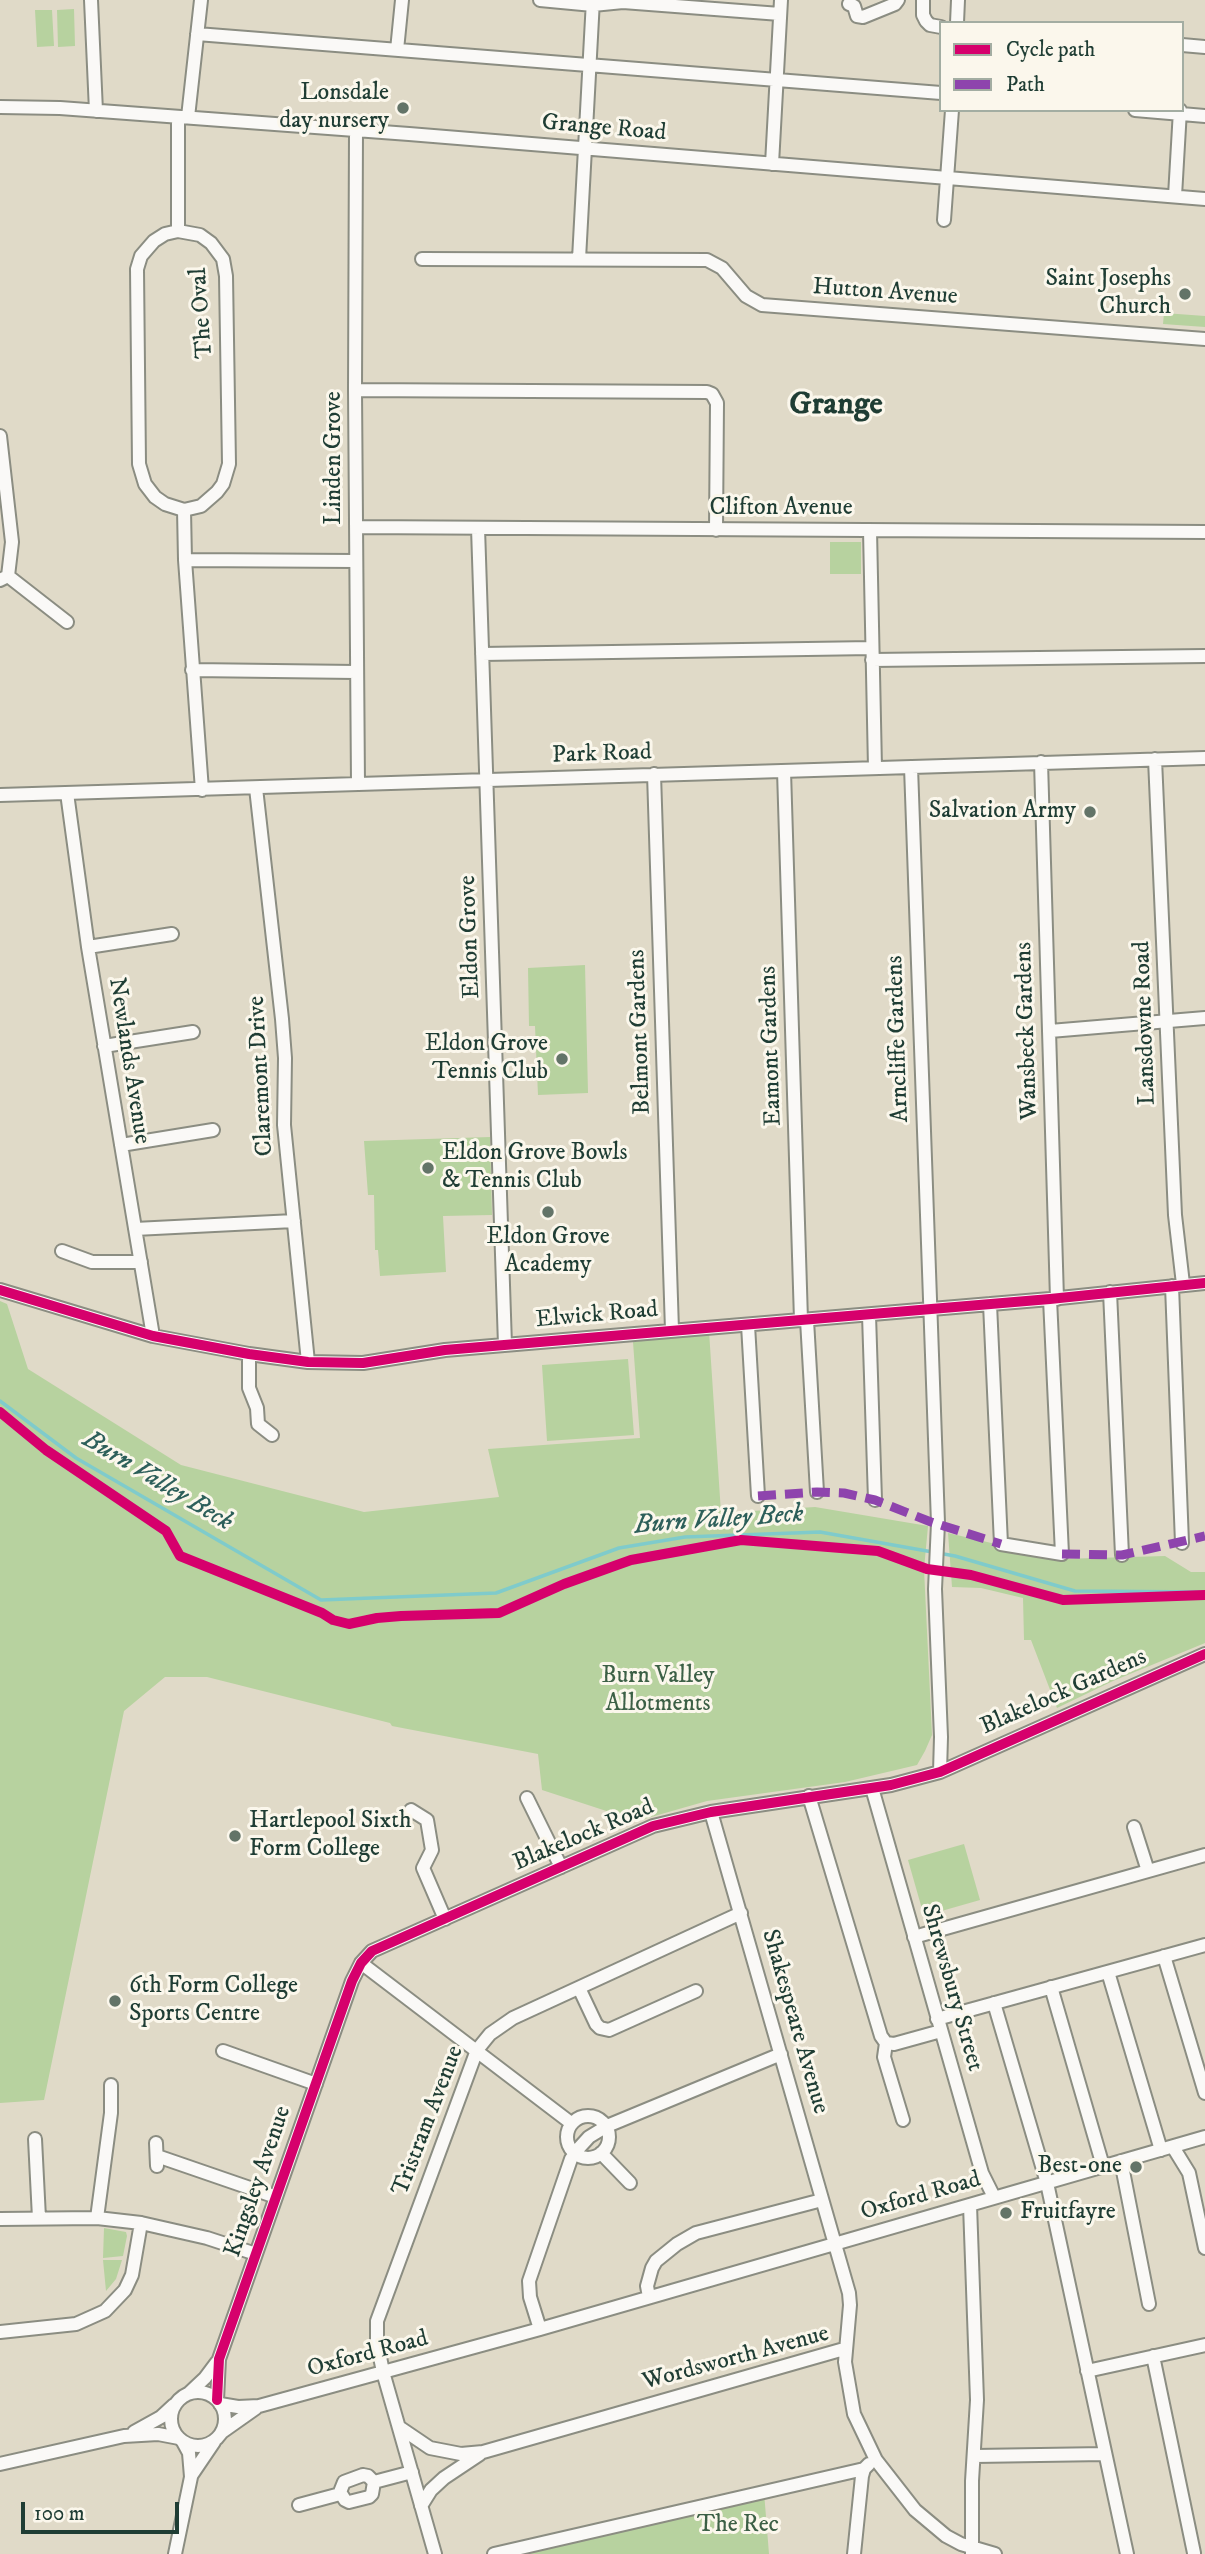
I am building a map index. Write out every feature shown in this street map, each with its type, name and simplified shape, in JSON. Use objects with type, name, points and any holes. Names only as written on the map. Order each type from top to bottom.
[{"type":"street","points":[[91,0],[96,111]]},
{"type":"street","points":[[201,0],[183,117],[178,232],[165,234],[153,241],[141,256],[138,269],[139,464],[145,484],[155,497],[165,504],[184,510],[201,790]]},
{"type":"street","points":[[397,50],[402,0]]},
{"type":"street","points":[[540,0],[623,2],[780,14]]},
{"type":"street","points":[[772,164],[781,0]]},
{"type":"street","points":[[849,4],[854,6],[857,16],[863,17],[895,4],[898,0]]},
{"type":"street","points":[[923,0],[923,15],[926,21],[939,27]]},
{"type":"street","points":[[957,21],[958,0]]},
{"type":"street","points":[[579,260],[593,3]]},
{"type":"street","points":[[197,34],[939,93]]},
{"type":"street","points":[[1184,46],[1205,47]]},
{"type":"street","name":"Grange Road","points":[[0,107],[183,117],[1205,199]]},
{"type":"street","points":[[944,220],[952,112]]},
{"type":"street","points":[[1175,196],[1180,112],[1205,116]]},
{"type":"street","name":"Linden Grove","points":[[356,131],[358,784]]},
{"type":"street","name":"The Oval","points":[[178,232],[200,235],[211,243],[223,259],[226,276],[229,464],[223,484],[217,492],[201,506],[184,510]]},
{"type":"street","name":"Hutton Avenue","points":[[422,259],[707,260],[722,268],[746,296],[762,305],[1205,339]]},
{"type":"street","points":[[355,390],[712,394],[717,403],[716,530]]},
{"type":"street","points":[[0,436],[12,542],[4,578],[67,622]]},
{"type":"street","name":"Clifton Avenue","points":[[356,527],[1205,532]]},
{"type":"street","name":"Eldon Grove","points":[[478,528],[505,1345]]},
{"type":"street","points":[[870,530],[875,768]]},
{"type":"street","points":[[185,560],[356,561]]},
{"type":"street","points":[[482,654],[1205,656]]},
{"type":"street","points":[[192,670],[356,672]]},
{"type":"street","name":"Park Road","points":[[0,794],[1205,758]]},
{"type":"street","name":"Lansdowne Road","points":[[1155,759],[1178,1285],[1182,1543]]},
{"type":"street","name":"Wansbeck Gardens","points":[[990,1304],[1001,1544],[1062,1554],[1041,762]]},
{"type":"street","name":"Arncliffe Gardens","points":[[911,767],[938,1523],[935,1565],[940,1772]]},
{"type":"street","name":"Eamont Gardens","points":[[784,771],[804,1320],[817,1492]]},
{"type":"street","name":"Belmont Gardens","points":[[654,774],[672,1330]]},
{"type":"street","name":"Claremont Drive","points":[[256,788],[282,1019],[285,1058],[284,1125],[308,1362]]},
{"type":"street","name":"Newlands Avenue","points":[[67,793],[88,947],[153,1336]]},
{"type":"street","points":[[88,947],[172,934]]},
{"type":"street","points":[[1050,1031],[1205,1018]]},
{"type":"street","points":[[104,1046],[193,1032]]},
{"type":"street","points":[[121,1145],[214,1130]]},
{"type":"street","points":[[135,1229],[294,1221]]},
{"type":"street","points":[[73,1242],[67,1254],[92,1262],[141,1262]]},
{"type":"street","name":"Elwick Road","points":[[0,1290],[153,1336],[308,1362],[363,1363],[446,1350],[1054,1299],[1205,1283]]},
{"type":"street","points":[[1111,1292],[1122,1555]]},
{"type":"street","points":[[869,1315],[875,1500]]},
{"type":"street","points":[[748,1325],[758,1496]]},
{"type":"street","points":[[249,1354],[249,1388],[257,1408],[252,1426],[272,1435]]},
{"type":"street","name":"Blakelock Gardens","points":[[940,1772],[1205,1654]]},
{"type":"street","name":"Blakelock Road","points":[[352,1981],[361,1963],[372,1951],[653,1826],[711,1812],[872,1788],[940,1772]]},
{"type":"street","name":"Shrewsbury Street","points":[[872,1788],[982,2172],[995,2197]]},
{"type":"street","points":[[809,1796],[881,2036],[886,2043],[884,2057],[903,2120]]},
{"type":"street","points":[[527,1798],[561,1867]]},
{"type":"street","points":[[411,1810],[427,1820],[432,1850],[423,1868],[445,1919]]},
{"type":"street","name":"Shakespeare Avenue","points":[[711,1812],[835,2244],[850,2305],[845,2349]]},
{"type":"street","points":[[1134,1827],[1148,1871]]},
{"type":"street","points":[[914,1937],[1205,1855]]},
{"type":"street","name":"Tristram Avenue","points":[[383,2372],[377,2342],[377,2321],[382,2304],[477,2050],[489,2034],[513,2018],[741,1913]]},
{"type":"street","points":[[886,2043],[894,2044],[993,2003],[1205,1945]]},
{"type":"street","points":[[1164,1956],[1205,2093]]},
{"type":"street","points":[[361,1963],[571,2123]]},
{"type":"street","points":[[1108,1972],[1167,2148],[1189,2173],[1205,2248]]},
{"type":"street","name":"Kingsley Avenue","points":[[188,2393],[205,2378],[219,2359],[352,1981]]},
{"type":"street","points":[[1051,1987],[1103,2166]]},
{"type":"street","points":[[579,1988],[596,2024],[609,2030],[696,1990]]},
{"type":"street","points":[[993,2003],[1047,2183],[1127,2554]]},
{"type":"street","points":[[223,2051],[316,2084]]},
{"type":"street","points":[[540,2329],[530,2297],[529,2281],[575,2153],[589,2137],[607,2126],[781,2054]]},
{"type":"street","points":[[97,2218],[111,2113],[111,2085]]},
{"type":"street","points":[[580,2117],[598,2119],[607,2126],[607,2146],[601,2153],[586,2157],[575,2153],[567,2139],[571,2123],[580,2117]]},
{"type":"street","name":"Oxford Road","points":[[218,2402],[238,2407],[259,2406],[540,2329],[1205,2137]]},
{"type":"street","points":[[35,2139],[39,2218]]},
{"type":"street","points":[[601,2153],[630,2183]]},
{"type":"street","points":[[157,2155],[276,2197]]},
{"type":"street","points":[[1121,2161],[1149,2304]]},
{"type":"street","name":"Oxford Road","points":[[649,2297],[647,2286],[656,2261],[696,2233],[822,2200]]},
{"type":"street","points":[[970,2205],[977,2399],[972,2481],[972,2551]]},
{"type":"street","points":[[0,2219],[97,2218],[141,2223],[184,2232],[256,2254]]},
{"type":"street","points":[[0,2332],[76,2324],[105,2311],[125,2290],[132,2275],[141,2223]]},
{"type":"street","points":[[1087,2371],[1205,2344]]},
{"type":"street","name":"Wordsworth Avenue","points":[[399,2427],[430,2448],[461,2454],[483,2452],[845,2349],[846,2376],[854,2414],[876,2460],[904,2497],[930,2525],[972,2551],[995,2554]]},
{"type":"street","points":[[1153,2356],[1196,2553]]},
{"type":"street","name":"Kingsley Avenue","points":[[218,2402],[219,2359]]},
{"type":"street","points":[[383,2372],[435,2554]]},
{"type":"street","points":[[124,2436],[161,2417],[188,2393],[201,2392],[218,2402],[225,2421],[191,2477]]},
{"type":"street","points":[[175,2405],[171,2420],[175,2434],[189,2453],[191,2477],[175,2554]]},
{"type":"street","name":"Oxford Road","points":[[218,2436],[259,2406]]},
{"type":"street","points":[[0,2464],[124,2436],[159,2434],[192,2445],[205,2445],[218,2436]]},
{"type":"street","name":"Wordsworth Avenue","points":[[421,2506],[431,2490],[444,2478],[483,2452]]},
{"type":"street","points":[[975,2456],[1105,2454]]},
{"type":"street","points":[[494,2554],[864,2469],[876,2460]]},
{"type":"street","points":[[854,2554],[864,2469]]},
{"type":"street","points":[[374,2482],[412,2472]]},
{"type":"street","points":[[363,2475],[374,2482],[375,2488],[369,2497],[349,2502],[340,2494],[341,2485],[348,2479],[363,2475]]},
{"type":"street","points":[[299,2505],[340,2494]]},
{"type":"green space","points":[[74,9],[75,46],[58,47],[57,10]]},
{"type":"green space","points":[[35,10],[52,10],[54,46],[37,47]]},
{"type":"green space","points":[[1164,313],[1205,316],[1205,327],[1163,324]]},
{"type":"green space","points":[[830,542],[861,542],[861,574],[830,574]]},
{"type":"green space","name":"Eldon Grove Tennis Club","points":[[585,965],[588,1093],[538,1095],[535,1026],[529,1026],[528,968]]},
{"type":"green space","name":"Eldon Grove Bowls & Tennis Club","points":[[490,1137],[492,1215],[443,1216],[446,1272],[380,1276],[378,1250],[375,1250],[374,1195],[368,1195],[364,1141]]},
{"type":"green space","name":"Burn Valley Allotments","points":[[0,1301],[7,1304],[28,1369],[181,1465],[364,1512],[499,1497],[488,1449],[640,1438],[633,1342],[709,1331],[721,1513],[815,1507],[928,1526],[924,1569],[932,1735],[925,1751],[917,1765],[845,1782],[707,1801],[637,1821],[542,1790],[538,1754],[392,1726],[390,1723],[207,1677],[165,1677],[124,1711],[44,2100],[0,2103]]},
{"type":"green space","points":[[628,1359],[634,1435],[547,1441],[542,1365]]},
{"type":"green space","points":[[948,1533],[1061,1559],[1165,1556],[1191,1572],[1205,1572],[1205,1643],[1113,1681],[1057,1708],[1031,1640],[1024,1640],[1023,1598],[981,1588],[952,1587]]},
{"type":"green space","points":[[964,1844],[980,1900],[924,1916],[908,1860]]},
{"type":"green space","points":[[104,2228],[126,2232],[123,2256],[103,2258]]},
{"type":"green space","points":[[103,2260],[122,2260],[116,2279],[106,2291]]},
{"type":"green space","name":"The Rec","points":[[764,2492],[769,2554],[513,2554]]},
{"type":"waterway","name":"Burn Valley Beck","points":[[0,1401],[76,1458],[321,1600],[496,1593],[619,1548],[685,1537],[820,1532],[955,1556],[1075,1591],[1205,1592]]},
{"type":"marked path","points":[[758,1496],[844,1493],[875,1500],[931,1522],[1001,1544]]},
{"type":"marked path","points":[[1062,1554],[1122,1555],[1205,1536]]},
{"type":"cycle path","points":[[0,1290],[153,1336],[308,1362],[363,1363],[445,1350],[1050,1299],[1205,1283]]},
{"type":"cycle path","points":[[0,1412],[46,1450],[166,1531],[180,1556],[322,1613],[333,1620],[349,1624],[401,1616],[499,1613],[564,1584],[631,1560],[741,1540],[878,1551],[927,1569],[971,1575],[1063,1600],[1205,1595]]},
{"type":"cycle path","points":[[217,2400],[219,2359],[352,1981],[361,1963],[372,1951],[653,1826],[711,1812],[891,1785],[940,1772],[1205,1654]]},
{"type":"place","name":"Lonsdale day nursery","points":[[403,108]]},
{"type":"place","name":"Saint Josephs Church","points":[[1185,294]]},
{"type":"place","name":"Salvation Army","points":[[1090,812]]},
{"type":"place","name":"Eldon Grove Tennis Club","points":[[562,1059]]},
{"type":"place","name":"Eldon Grove Bowls & Tennis Club","points":[[428,1168]]},
{"type":"place","name":"Eldon Grove Academy","points":[[548,1212]]},
{"type":"place","name":"Hartlepool Sixth Form College","points":[[235,1836]]},
{"type":"place","name":"6th Form College Sports Centre","points":[[115,2001]]},
{"type":"place","name":"Best-one","points":[[1136,2167]]},
{"type":"place","name":"Fruitfayre","points":[[1006,2213]]},
{"type":"district","name":"Grange","points":[[836,406]]}]
